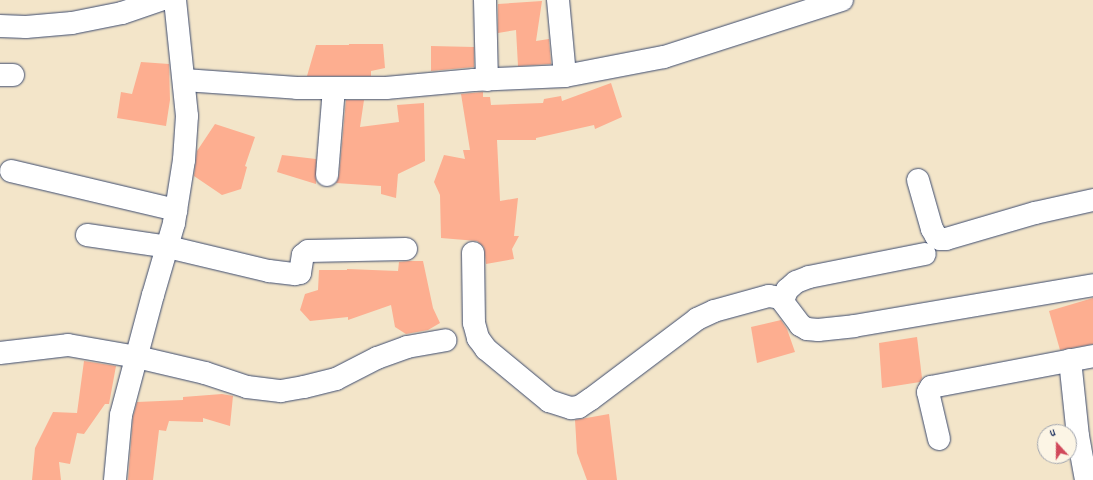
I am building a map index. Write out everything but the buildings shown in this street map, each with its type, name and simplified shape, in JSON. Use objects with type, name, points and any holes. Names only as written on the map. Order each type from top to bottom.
[{"type":"street","points":[[0,26],[26,27],[72,23],[122,13],[160,0]]},
{"type":"street","points":[[115,480],[121,415],[152,295],[168,247],[184,160],[186,116],[184,80],[175,0]]},
{"type":"street","points":[[484,0],[487,80]]},
{"type":"street","points":[[558,0],[565,76]]},
{"type":"street","points":[[184,80],[297,88],[386,88],[487,80],[565,76],[664,57],[842,0]]},
{"type":"street","points":[[327,175],[334,88]]},
{"type":"street","points":[[11,171],[176,210]]},
{"type":"street","points":[[918,180],[932,229],[936,236],[940,239],[946,239],[1035,213],[1093,200]]},
{"type":"street","points":[[86,235],[168,247],[269,271],[295,274],[300,273],[304,256],[308,251],[406,249]]},
{"type":"street","points":[[473,253],[474,324],[478,338],[486,349],[549,401],[571,408],[579,406],[591,399],[697,319],[714,311],[769,296],[776,296],[783,302],[800,325],[807,329],[818,330],[854,326],[1093,285]]},
{"type":"street","points":[[783,302],[787,290],[796,282],[808,277],[925,254]]},
{"type":"street","points":[[0,353],[68,345],[137,356],[205,373],[246,387],[281,391],[304,388],[336,379],[377,358],[407,347],[445,340]]},
{"type":"street","points":[[939,439],[929,388],[1093,356]]},
{"type":"street","points":[[1070,360],[1078,436],[1086,480]]}]
